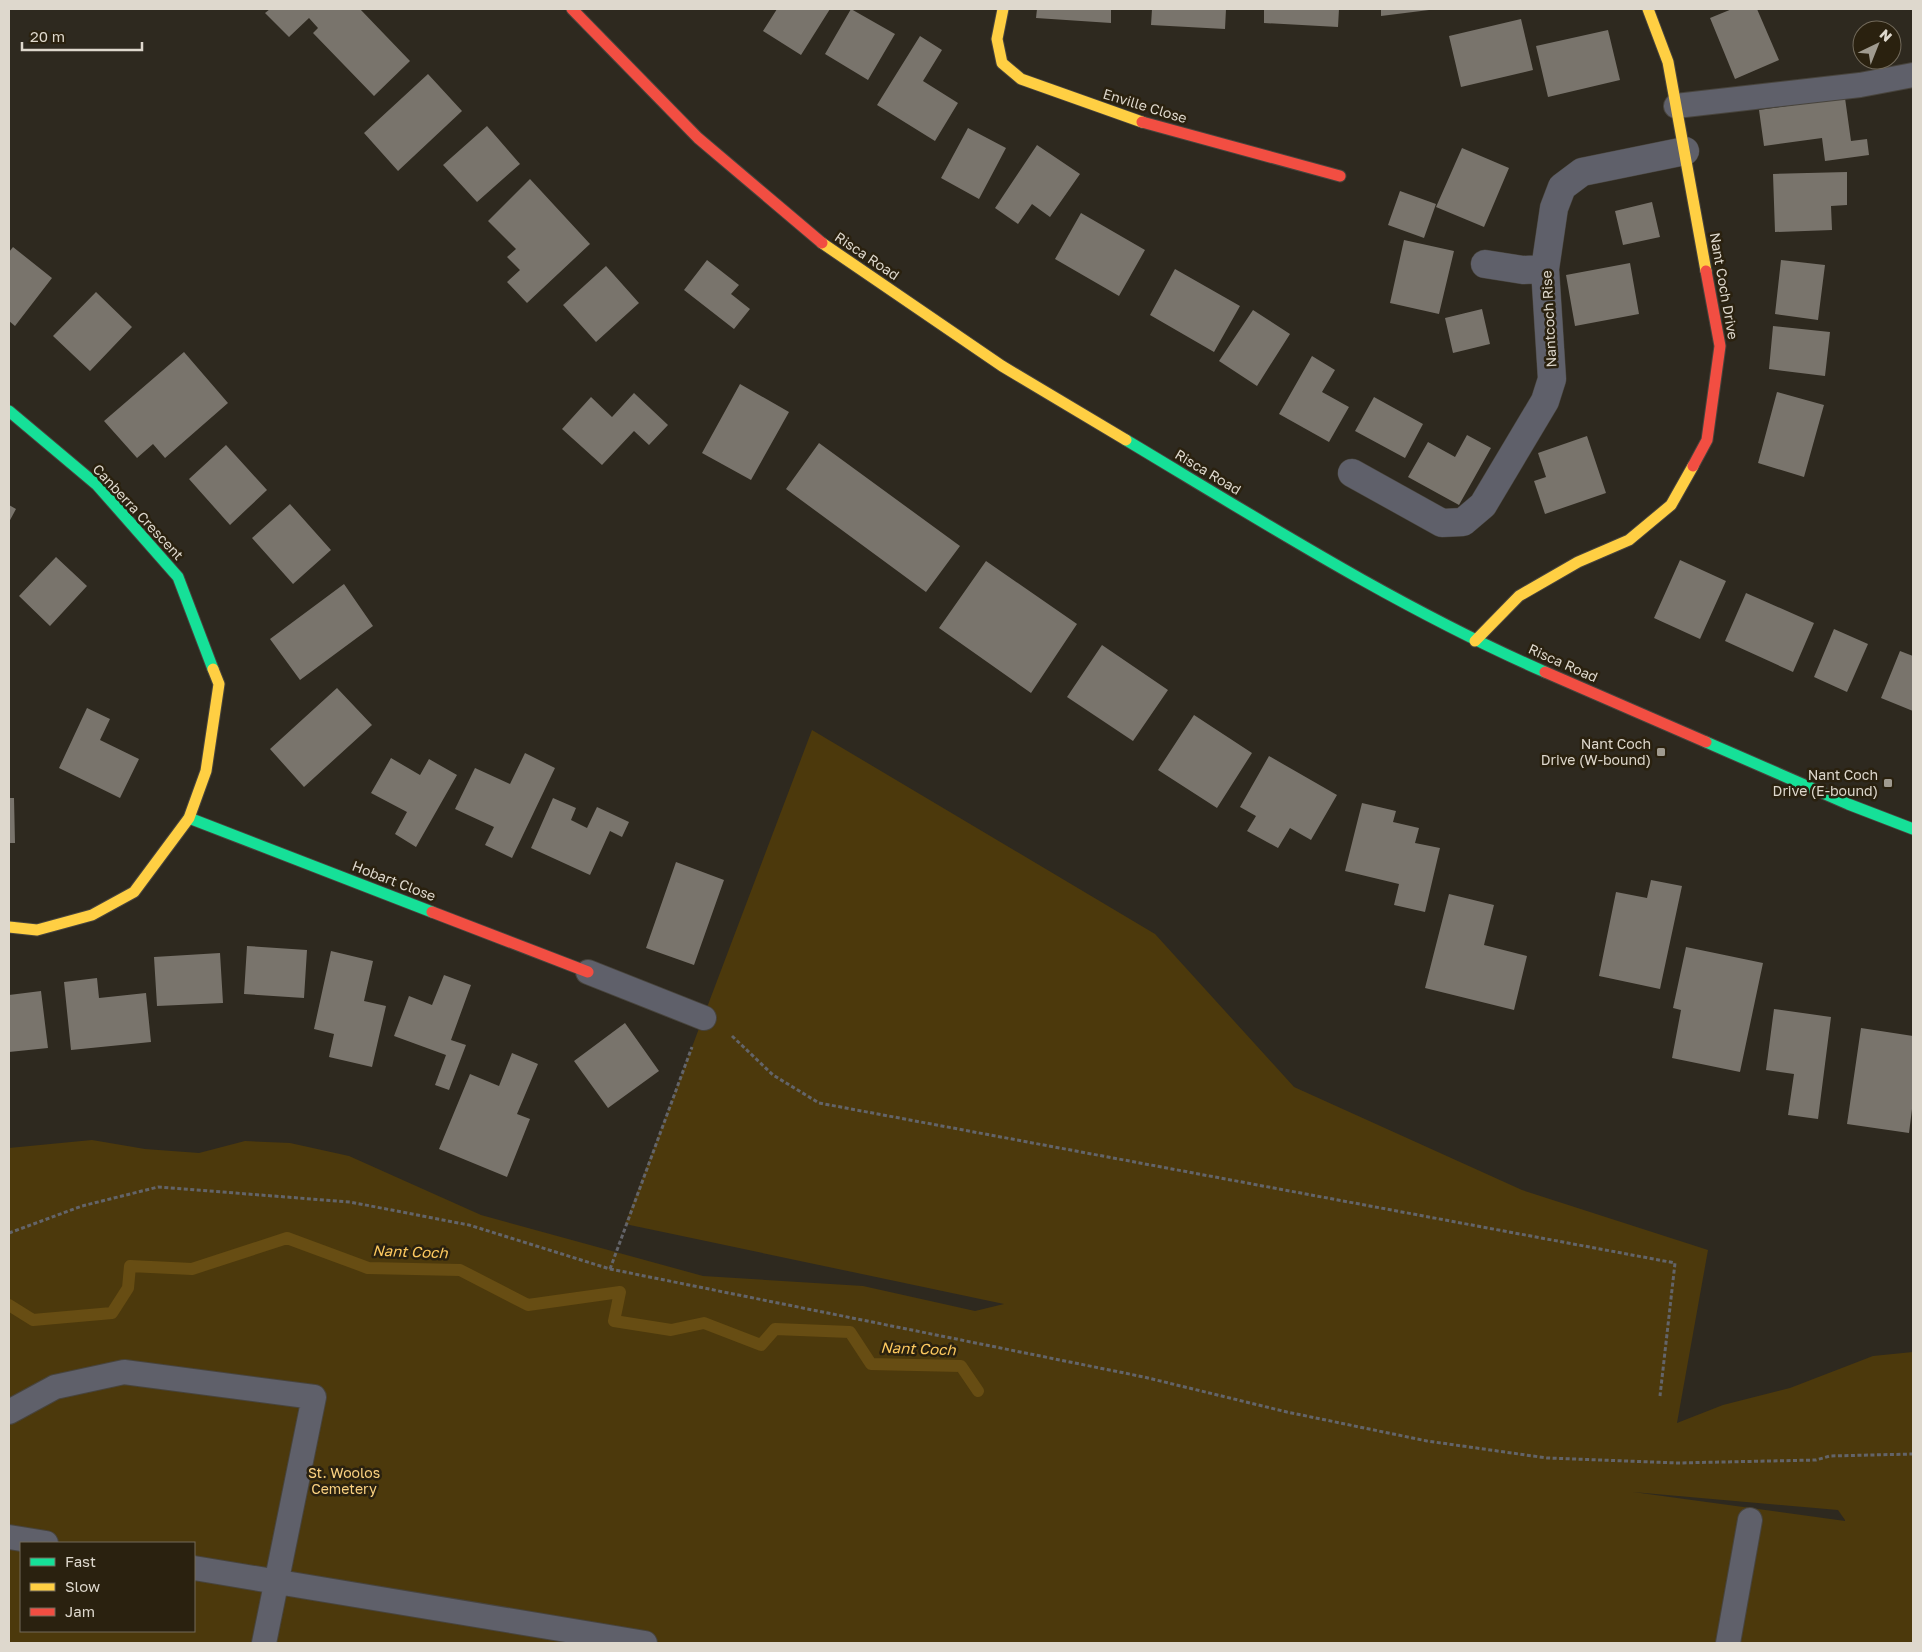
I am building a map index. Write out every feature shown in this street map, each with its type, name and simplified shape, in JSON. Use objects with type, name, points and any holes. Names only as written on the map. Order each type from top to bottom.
[{"type":"street","name":"Risca Road","points":[[572,9],[698,138],[817,239],[1002,366],[1261,522],[1475,641],[1848,804],[1913,829]]},
{"type":"street","name":"Enville Close","points":[[1003,9],[997,39],[1002,63],[1021,80],[1144,123],[1340,176]]},
{"type":"street","name":"Nant Coch Drive","points":[[1475,641],[1519,596],[1578,562],[1629,540],[1671,505],[1706,440],[1720,346],[1668,62],[1648,9]]},
{"type":"street","name":"Nantcoch Rise","points":[[1352,473],[1442,523],[1463,522],[1482,505],[1545,401],[1552,379],[1545,270],[1554,208],[1562,187],[1582,172],[1685,151]]},
{"type":"street","points":[[1484,264],[1523,270],[1545,270]]},
{"type":"street","name":"Canberra Crescent","points":[[9,411],[97,485],[178,577],[219,684],[206,771],[189,818],[134,892],[92,916],[37,930],[9,927]]},
{"type":"street","name":"Hobart Close","points":[[189,818],[588,972]]},
{"type":"lane","points":[[1676,106],[1860,85],[1913,75]]},
{"type":"lane","points":[[588,972],[704,1018]]},
{"type":"lane","points":[[9,1412],[55,1387],[124,1372],[314,1397],[264,1643]]},
{"type":"lane","points":[[1728,1643],[1750,1520]]},
{"type":"lane","points":[[9,1537],[40,1542]]},
{"type":"lane","points":[[195,1568],[608,1640],[645,1643]]},
{"type":"path","points":[[610,1269],[704,1018],[720,1024],[773,1075],[819,1103],[1675,1263],[1660,1396]]},
{"type":"path","points":[[9,1233],[82,1206],[158,1187],[350,1202],[469,1226],[610,1269],[1134,1375],[1287,1412],[1436,1442],[1547,1458],[1677,1463],[1816,1460],[1830,1456],[1913,1454]]},
{"type":"green space","name":"St. Woolos Cemetery","points":[[812,730],[1155,934],[1294,1087],[1522,1190],[1708,1250],[1677,1423],[1723,1405],[1790,1388],[1873,1356],[1913,1352],[1913,1643],[9,1643],[9,1148],[92,1140],[145,1149],[199,1153],[245,1141],[290,1143],[349,1156],[481,1215],[703,1276],[863,1286],[975,1311],[1004,1304],[625,1224]],"holes":[[[1633,1492],[1838,1510],[1845,1521]]]},
{"type":"building","points":[[270,9],[360,9],[410,61],[374,96],[313,33],[318,28],[309,18],[289,37],[265,13]]},
{"type":"building","points":[[777,9],[830,9],[801,55],[763,31]]},
{"type":"building","points":[[851,9],[895,34],[868,80],[825,54]]},
{"type":"building","points":[[1037,9],[1111,9],[1111,23],[1036,18]]},
{"type":"building","points":[[1152,9],[1226,9],[1225,29],[1151,25]]},
{"type":"building","points":[[1264,9],[1339,9],[1338,27],[1264,23]]},
{"type":"building","points":[[1381,9],[1429,9],[1429,10],[1381,16]]},
{"type":"building","points":[[1732,9],[1757,9],[1779,60],[1735,79],[1710,18]]},
{"type":"building","points":[[1521,19],[1533,70],[1461,87],[1449,36]]},
{"type":"building","points":[[1608,30],[1620,80],[1548,97],[1536,46]]},
{"type":"building","points":[[920,36],[942,50],[923,81],[958,103],[935,141],[877,105]]},
{"type":"building","points":[[428,74],[462,111],[398,171],[364,133]]},
{"type":"building","points":[[1845,98],[1851,141],[1867,139],[1869,155],[1825,161],[1822,138],[1764,146],[1759,110]]},
{"type":"building","points":[[487,126],[520,164],[477,202],[443,165]]},
{"type":"building","points":[[968,128],[1006,148],[979,199],[941,178]]},
{"type":"building","points":[[1037,145],[1080,174],[1050,217],[1032,204],[1018,224],[995,208]]},
{"type":"building","points":[[1462,148],[1509,168],[1484,227],[1436,207]]},
{"type":"building","points":[[1847,172],[1847,205],[1831,206],[1832,230],[1775,232],[1773,174]]},
{"type":"building","points":[[530,179],[590,244],[527,303],[507,282],[520,270],[507,257],[516,249],[488,221]]},
{"type":"building","points":[[1400,191],[1436,204],[1424,238],[1388,225]]},
{"type":"building","points":[[1652,202],[1660,237],[1623,245],[1615,211]]},
{"type":"building","points":[[1081,213],[1145,250],[1119,296],[1055,259]]},
{"type":"building","points":[[1404,240],[1454,251],[1439,314],[1390,303]]},
{"type":"building","points":[[13,247],[52,278],[15,326],[9,321],[9,252]]},
{"type":"building","points":[[707,260],[739,285],[731,294],[750,309],[734,329],[684,290]]},
{"type":"building","points":[[1781,260],[1825,265],[1818,320],[1775,314]]},
{"type":"building","points":[[1630,263],[1639,314],[1575,326],[1566,275]]},
{"type":"building","points":[[606,266],[639,303],[596,342],[563,305]]},
{"type":"building","points":[[1175,269],[1240,306],[1214,352],[1150,315]]},
{"type":"building","points":[[96,292],[132,327],[90,371],[53,336]]},
{"type":"building","points":[[1482,309],[1490,344],[1453,353],[1445,318]]},
{"type":"building","points":[[1253,310],[1290,334],[1257,386],[1219,361]]},
{"type":"building","points":[[1773,326],[1830,332],[1825,376],[1769,369]]},
{"type":"building","points":[[184,352],[228,403],[165,458],[153,444],[137,458],[104,421]]},
{"type":"building","points":[[1312,356],[1335,370],[1322,392],[1349,407],[1329,442],[1279,414]]},
{"type":"building","points":[[740,384],[789,412],[751,480],[702,453]]},
{"type":"building","points":[[1777,392],[1824,405],[1804,477],[1758,463]]},
{"type":"building","points":[[634,393],[668,425],[649,445],[634,431],[602,465],[562,429],[591,397],[612,417]]},
{"type":"building","points":[[1374,397],[1423,424],[1405,458],[1355,431]]},
{"type":"building","points":[[1467,435],[1491,448],[1459,505],[1408,477],[1428,442],[1455,457]]},
{"type":"building","points":[[1587,436],[1606,493],[1545,514],[1534,481],[1546,477],[1538,453]]},
{"type":"building","points":[[819,443],[960,546],[926,592],[786,489]]},
{"type":"building","points":[[226,445],[267,490],[230,525],[189,479]]},
{"type":"building","points":[[290,504],[331,550],[293,584],[252,538]]},
{"type":"building","points":[[9,505],[16,509],[9,522]]},
{"type":"building","points":[[56,557],[87,586],[50,626],[19,596]]},
{"type":"building","points":[[1680,560],[1726,581],[1700,639],[1654,618]]},
{"type":"building","points":[[986,561],[1077,624],[1031,693],[939,628]]},
{"type":"building","points":[[344,584],[373,626],[300,680],[270,639]]},
{"type":"building","points":[[1746,593],[1814,623],[1793,672],[1725,641]]},
{"type":"building","points":[[1834,629],[1868,644],[1847,692],[1814,677]]},
{"type":"building","points":[[1102,645],[1168,690],[1133,741],[1067,697]]},
{"type":"building","points":[[1900,651],[1913,656],[1913,711],[1881,698]]},
{"type":"building","points":[[337,688],[372,725],[304,787],[270,749]]},
{"type":"building","points":[[87,708],[110,719],[100,740],[139,759],[120,798],[59,768]]},
{"type":"building","points":[[1194,715],[1252,753],[1217,808],[1158,770]]},
{"type":"building","points":[[525,753],[555,768],[512,858],[485,845],[494,827],[455,809],[475,768],[510,784]]},
{"type":"building","points":[[1269,756],[1337,795],[1311,840],[1290,828],[1278,848],[1247,831],[1256,816],[1240,807]]},
{"type":"building","points":[[391,758],[420,775],[429,759],[457,775],[416,847],[395,834],[407,812],[371,793]]},
{"type":"building","points":[[9,798],[14,798],[15,843],[9,843]]},
{"type":"building","points":[[553,798],[576,808],[571,820],[587,828],[597,807],[629,822],[622,837],[610,831],[590,875],[531,848]]},
{"type":"building","points":[[1362,803],[1396,811],[1393,822],[1419,828],[1415,843],[1440,848],[1425,912],[1394,905],[1399,884],[1345,871]]},
{"type":"building","points":[[676,862],[724,880],[694,965],[646,948]]},
{"type":"building","points":[[1651,880],[1682,886],[1660,989],[1599,976],[1616,892],[1647,898]]},
{"type":"building","points":[[1449,894],[1494,905],[1484,945],[1527,956],[1514,1010],[1425,988]]},
{"type":"building","points":[[247,946],[307,950],[304,998],[244,994]]},
{"type":"building","points":[[1686,947],[1763,963],[1740,1072],[1672,1058],[1681,1010],[1673,1008]]},
{"type":"building","points":[[331,951],[373,961],[364,1001],[386,1006],[372,1067],[329,1057],[334,1034],[314,1029]]},
{"type":"building","points":[[220,953],[223,1003],[157,1006],[154,957]]},
{"type":"building","points":[[444,975],[471,985],[451,1040],[466,1045],[449,1090],[435,1085],[446,1055],[394,1036],[409,996],[432,1005]]},
{"type":"building","points":[[97,978],[99,998],[146,993],[151,1042],[71,1050],[64,982]]},
{"type":"building","points":[[41,991],[48,1048],[9,1052],[9,995]]},
{"type":"building","points":[[1774,1009],[1831,1017],[1818,1119],[1788,1115],[1794,1074],[1766,1070]]},
{"type":"building","points":[[625,1023],[659,1071],[608,1108],[574,1061]]},
{"type":"building","points":[[1861,1028],[1913,1036],[1913,1101],[1909,1133],[1847,1124]]},
{"type":"building","points":[[512,1053],[538,1064],[517,1114],[530,1119],[507,1177],[439,1149],[470,1074],[499,1086]]},
{"type":"waterway","name":"Nant Coch","points":[[9,1305],[33,1320],[112,1313],[128,1288],[130,1266],[192,1269],[287,1238],[368,1268],[460,1270],[528,1305],[620,1292],[614,1321],[671,1330],[704,1323],[761,1345],[775,1329],[850,1332],[871,1364],[961,1366],[978,1391]]},
{"type":"traffic: fast","points":[[9,411],[97,485],[178,577],[213,669]]},
{"type":"traffic: fast","points":[[1126,440],[1280,533],[1384,592],[1491,647],[1545,672]]},
{"type":"traffic: fast","points":[[1706,742],[1848,804],[1913,829]]},
{"type":"traffic: fast","points":[[189,818],[432,912]]},
{"type":"traffic: slow","points":[[1003,9],[997,39],[1002,63],[1021,79],[1142,122]]},
{"type":"traffic: slow","points":[[1648,9],[1668,62],[1706,271]]},
{"type":"traffic: slow","points":[[822,243],[1002,366],[1126,440]]},
{"type":"traffic: slow","points":[[1475,641],[1519,596],[1578,562],[1629,540],[1671,505],[1693,466]]},
{"type":"traffic: slow","points":[[9,927],[37,930],[92,915],[134,892],[189,818],[206,771],[219,684],[213,669]]},
{"type":"traffic: jam","points":[[572,9],[698,138],[822,243]]},
{"type":"traffic: jam","points":[[1142,122],[1340,176]]},
{"type":"traffic: jam","points":[[1693,466],[1707,440],[1720,346],[1706,271]]},
{"type":"traffic: jam","points":[[1545,672],[1706,742]]},
{"type":"traffic: jam","points":[[432,912],[588,972]]},
{"type":"place","name":"Nant Coch Drive (W-bound)","points":[[1661,752]]},
{"type":"place","name":"Nant Coch Drive (E-bound)","points":[[1888,783]]}]
